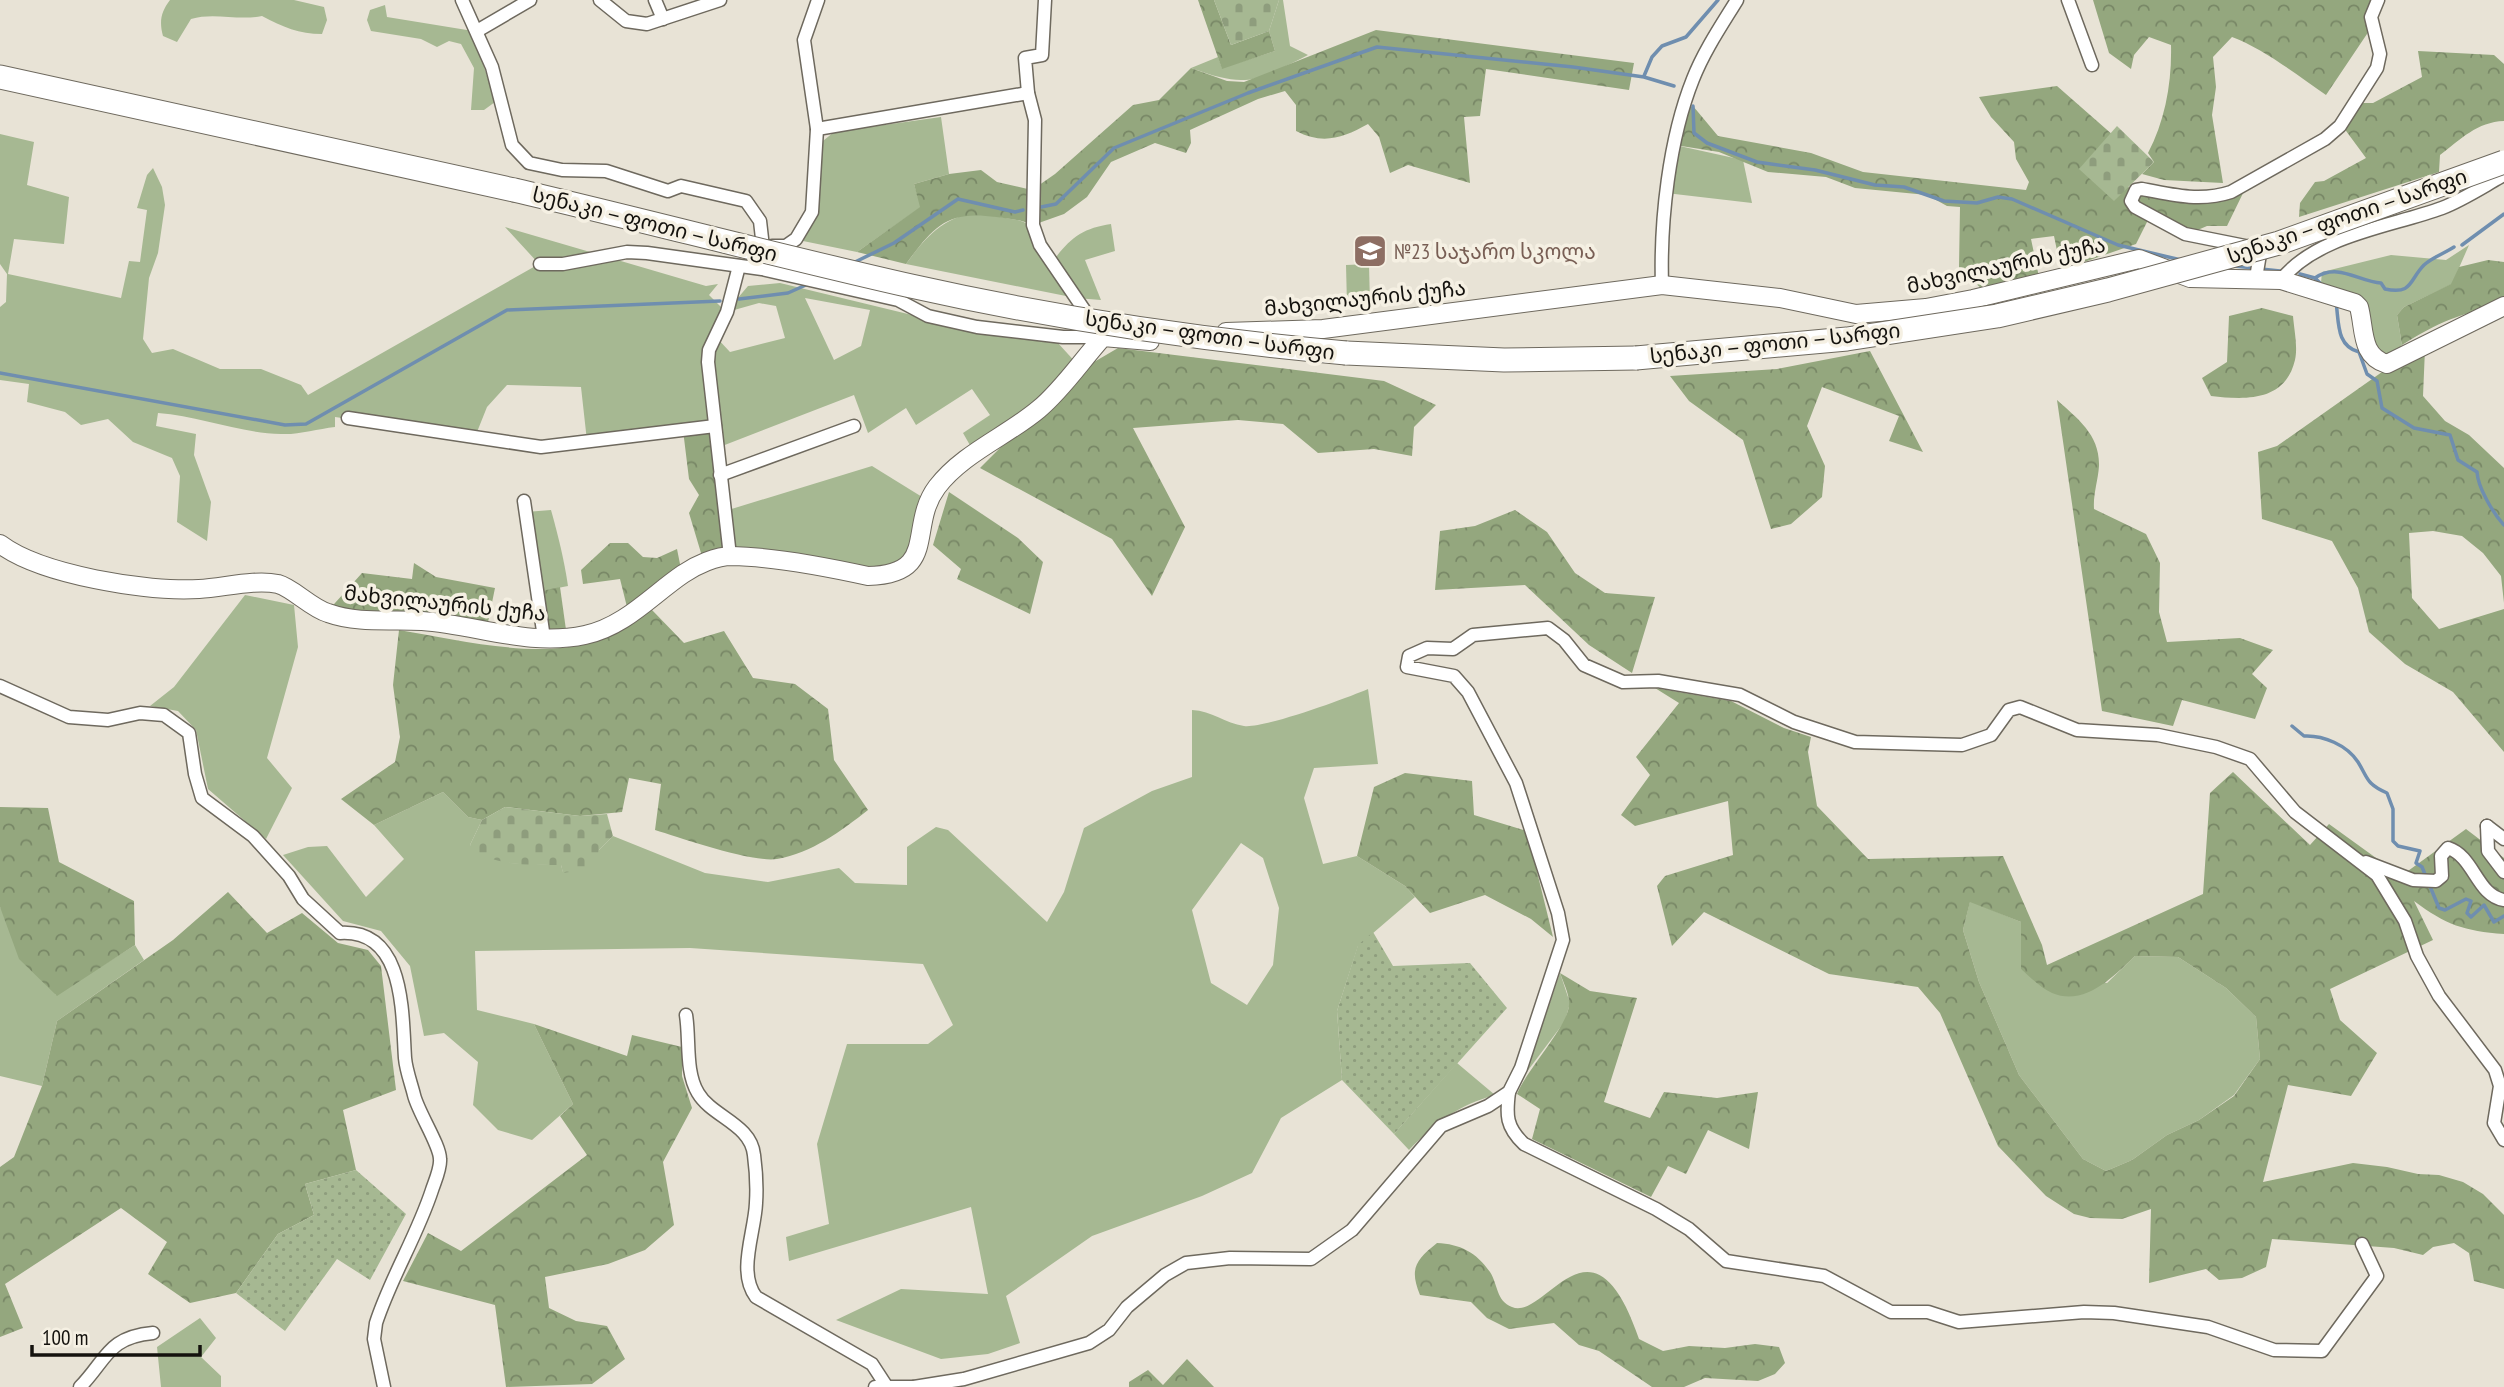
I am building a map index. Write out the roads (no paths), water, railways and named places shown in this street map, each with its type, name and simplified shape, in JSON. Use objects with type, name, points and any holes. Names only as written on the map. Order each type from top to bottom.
[{"type":"highway","name":"სენაკი — ფოთი — სარფი","points":[[0,77],[514,190],[913,286],[1135,328],[1260,346],[1504,360],[1636,358],[1847,338],[1997,316],[2108,290],[2279,243],[2504,162]]},
{"type":"street","points":[[462,0],[492,67],[512,145],[529,163],[562,170],[606,171],[668,191],[681,186],[746,201],[760,221],[765,247],[762,269]]},
{"type":"street","points":[[477,32],[530,0]]},
{"type":"street","points":[[600,0],[626,21],[647,24],[720,0]]},
{"type":"street","points":[[655,0],[663,19]]},
{"type":"street","points":[[765,247],[786,246],[796,239],[812,212],[817,130],[804,40],[818,0]]},
{"type":"street","points":[[1045,0],[1042,55],[1025,58],[1028,93],[1035,120],[1033,225],[1040,245],[1103,337]]},
{"type":"street","points":[[1662,285],[1661,244],[1676,139],[1686,103],[1709,44],[1737,0]]},
{"type":"street","points":[[2068,0],[2092,65]]},
{"type":"street","points":[[2258,270],[2255,248],[2204,240],[2175,229],[2135,207],[2130,201],[2132,196],[2142,189],[2180,197],[2217,197],[2231,192],[2335,133],[2376,68],[2381,54],[2371,18],[2378,0]]},
{"type":"street","points":[[817,130],[1028,93]]},
{"type":"street","points":[[2281,280],[2296,264],[2328,246],[2444,207],[2504,175]]},
{"type":"street","points":[[540,264],[563,264],[627,252],[739,265],[898,300],[928,316],[977,327],[1063,337],[1103,337]]},
{"type":"street","name":"მახვილაურის ქუჩა","points":[[0,544],[15,556],[64,572],[132,584],[195,590],[262,583],[281,584],[326,613],[363,621],[424,621],[532,640],[587,635],[629,615],[682,575],[704,563],[730,556],[869,576],[887,576],[904,569],[919,552],[927,500],[944,477],[1039,409],[1103,337],[1165,342],[1196,340],[1224,332],[1323,329],[1662,285],[1780,298],[1856,314],[1926,308],[1973,299],[2139,259],[2190,278],[2258,270],[2355,303],[2359,307],[2367,347],[2372,356],[2387,365],[2504,306]]},
{"type":"street","points":[[730,556],[709,350],[727,312],[739,265]]},
{"type":"street","points":[[348,418],[541,447],[715,426]]},
{"type":"street","points":[[720,475],[854,426]]},
{"type":"street","points":[[524,501],[544,638]]},
{"type":"street","points":[[2362,1244],[2378,1276],[2322,1351],[2274,1350],[2208,1327],[2115,1313],[2064,1313],[1959,1322],[1928,1312],[1891,1312],[1824,1276],[1726,1261],[1689,1229],[1656,1209],[1524,1144],[1511,1132],[1506,1119],[1509,1092],[1521,1068],[1563,940],[1559,913],[1516,783],[1468,692],[1454,677],[1407,667],[1409,656],[1427,648],[1452,649],[1473,635],[1548,628],[1564,640],[1584,665],[1623,682],[1658,681],[1740,695],[1794,722],[1855,742],[1962,745],[1991,735],[2009,710],[2020,707],[2077,730],[2158,735],[2216,747],[2250,759],[2295,812],[2377,876],[2405,921],[2417,956],[2439,996],[2495,1070],[2500,1086],[2494,1124],[2504,1140]]},
{"type":"street","points":[[0,686],[69,717],[108,720],[141,713],[164,715],[190,733],[195,774],[202,798],[253,836],[289,876],[303,900],[327,922],[340,933],[370,937],[386,955],[400,995],[405,1062],[415,1099],[440,1158],[426,1208],[376,1323],[374,1339],[384,1387]]},
{"type":"street","points":[[2504,839],[2487,826],[2488,851],[2504,873]]},
{"type":"street","points":[[2353,857],[2413,880],[2436,881],[2442,876],[2441,856],[2448,848],[2460,852],[2483,887],[2498,899],[2504,900]]},
{"type":"street","points":[[686,1015],[691,1076],[696,1092],[709,1108],[737,1126],[754,1152],[756,1205],[749,1241],[751,1290],[756,1297],[872,1364],[883,1386],[914,1387],[964,1379],[1090,1343],[1109,1330],[1128,1307],[1165,1275],[1186,1264],[1230,1258],[1311,1259],[1352,1230],[1441,1126],[1488,1106],[1509,1092]]},
{"type":"street","points":[[80,1387],[104,1354],[132,1335],[153,1333]]},
{"type":"waterway","points":[[1644,76],[1652,57],[1662,46],[1686,37],[1718,0]]},
{"type":"waterway","points":[[1041,207],[1056,204],[1114,148],[1248,93],[1377,47],[1573,67],[1644,77],[1674,86]]},
{"type":"waterway","points":[[1693,106],[1694,133],[1707,143],[1757,162],[1815,170],[1875,185],[1904,187],[1944,201],[1977,203],[1998,197],[2012,199],[2118,245],[2181,260]]},
{"type":"waterway","points":[[853,263],[894,243],[958,199],[1015,212],[1023,210]]},
{"type":"waterway","points":[[2462,245],[2504,214]]},
{"type":"waterway","points":[[2315,278],[2340,272],[2381,283],[2385,289],[2401,290],[2409,285],[2424,265],[2454,247]]},
{"type":"waterway","points":[[2234,266],[2254,268]]},
{"type":"waterway","points":[[2261,269],[2280,271]]},
{"type":"waterway","points":[[2300,274],[2315,278],[2322,285]]},
{"type":"waterway","points":[[739,299],[788,293],[808,284]]},
{"type":"waterway","points":[[0,373],[285,425],[306,424],[507,310],[720,301]]},
{"type":"waterway","points":[[2336,302],[2342,339],[2359,352],[2367,374],[2377,381],[2382,408],[2414,428],[2450,435],[2458,460],[2477,472],[2487,500],[2504,525]]},
{"type":"waterway","points":[[2292,726],[2304,736],[2327,739],[2341,746],[2358,762],[2371,783],[2387,793],[2393,809],[2393,841],[2398,846],[2420,851],[2416,863],[2422,867],[2439,908],[2445,910],[2466,899],[2471,901],[2467,913],[2471,917],[2484,905],[2494,922],[2504,916]]},
{"type":"place","name":"№23 საჯარო სკოლა","points":[[1370,251]]}]
